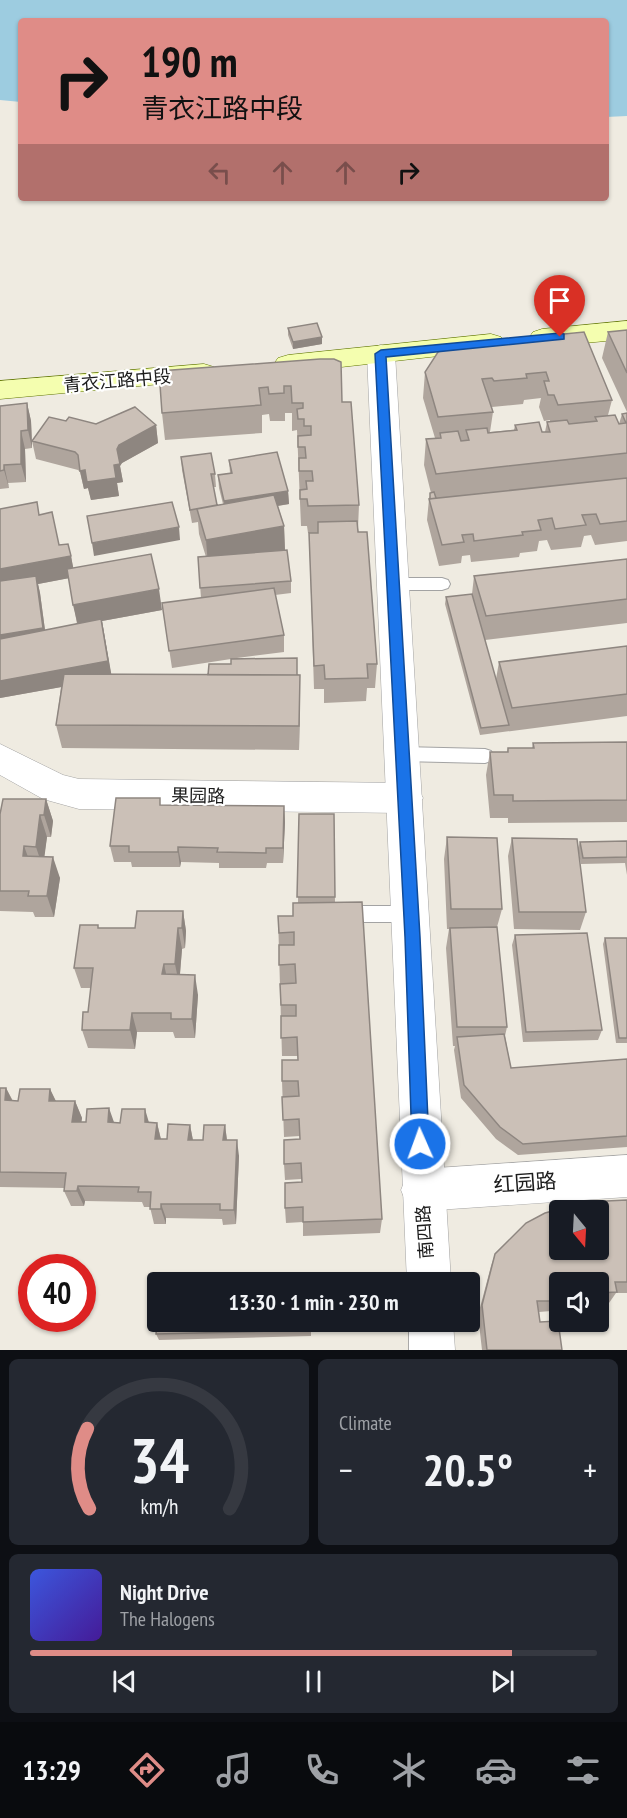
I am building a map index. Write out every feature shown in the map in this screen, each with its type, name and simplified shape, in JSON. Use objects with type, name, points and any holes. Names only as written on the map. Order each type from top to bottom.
[{"type":"main road","points":[[265,366],[627,330]]},
{"type":"main road","name":"青衣江路中段","points":[[0,390],[230,370]]},
{"type":"street","name":"南四路","points":[[381,354],[411,914],[422,1190],[428,1272]]},
{"type":"street","name":"果园路","points":[[0,758],[56,788],[79,794],[405,798]]},
{"type":"street","name":"红园路","points":[[422,1190],[627,1176]]},
{"type":"street","points":[[431,1332],[432,1350]]},
{"type":"lane","points":[[393,584],[442,584]]},
{"type":"lane","points":[[402,754],[485,756]]},
{"type":"lane","points":[[334,914],[411,914]]},
{"type":"water","points":[[0,0],[627,0],[627,116],[609,117],[609,18],[18,18],[18,102],[0,100]]},
{"type":"building","points":[[317,323],[322,337],[293,342],[288,328]]},
{"type":"building","points":[[627,330],[627,373],[608,332]]},
{"type":"building","points":[[584,332],[612,400],[558,405],[554,395],[548,395],[544,381],[549,381],[546,372],[526,374],[527,378],[494,381],[492,378],[482,379],[493,412],[438,417],[425,372],[438,352],[452,345]]},
{"type":"building","points":[[334,359],[341,362],[342,402],[351,402],[359,505],[308,506],[307,499],[300,499],[300,490],[307,489],[306,481],[313,481],[312,471],[299,471],[299,458],[306,458],[305,447],[298,447],[298,436],[311,435],[311,426],[304,426],[304,419],[298,419],[297,409],[303,408],[303,403],[292,403],[291,386],[284,386],[284,393],[269,394],[268,387],[259,388],[261,405],[162,413],[159,371]]},
{"type":"building","points":[[27,403],[28,430],[21,431],[21,464],[4,465],[4,470],[0,471],[0,406]]},
{"type":"building","points":[[135,407],[156,425],[119,445],[117,449],[120,464],[114,465],[116,478],[87,482],[85,470],[80,471],[78,455],[75,452],[32,441],[49,417],[66,421],[69,417],[96,424]]},
{"type":"building","points":[[627,413],[627,453],[436,474],[426,439],[441,438],[440,433],[458,431],[461,441],[469,440],[466,430],[487,428],[488,433],[517,430],[515,425],[539,422],[542,432],[550,432],[547,422],[567,420],[569,424],[597,421],[595,417],[615,415],[619,424],[626,423],[622,414]]},
{"type":"building","points":[[277,452],[288,491],[224,501],[218,475],[232,473],[229,460]]},
{"type":"building","points":[[211,453],[215,474],[211,474],[217,505],[190,510],[181,457]]},
{"type":"building","points":[[627,478],[627,521],[600,524],[596,514],[582,515],[586,525],[555,529],[552,518],[538,520],[541,530],[522,532],[523,535],[474,541],[473,534],[462,535],[464,542],[442,545],[429,499]]},
{"type":"building","points":[[434,492],[436,498],[430,499],[430,493]]},
{"type":"building","points":[[274,495],[284,526],[206,540],[197,509]]},
{"type":"building","points":[[37,502],[39,515],[52,512],[59,545],[68,544],[71,556],[0,569],[0,509]]},
{"type":"building","points":[[172,502],[179,527],[92,543],[87,516]]},
{"type":"building","points":[[357,521],[358,532],[367,532],[377,664],[367,664],[368,678],[325,679],[324,665],[314,666],[309,533],[318,533],[318,522]]},
{"type":"building","points":[[287,550],[291,581],[200,588],[198,557]]},
{"type":"building","points":[[151,554],[159,589],[73,605],[67,569]]},
{"type":"building","points":[[627,559],[627,599],[486,616],[474,576]]},
{"type":"building","points":[[36,576],[43,628],[0,635],[0,581]]},
{"type":"building","points":[[274,588],[284,635],[169,651],[162,603]]},
{"type":"building","points":[[472,594],[509,725],[481,728],[446,597]]},
{"type":"building","points":[[101,619],[108,661],[0,681],[0,639]]},
{"type":"building","points":[[627,646],[627,694],[512,708],[499,662]]},
{"type":"building","points":[[297,658],[297,675],[208,675],[209,664],[231,664],[231,659]]},
{"type":"building","points":[[64,674],[300,675],[299,726],[56,725]]},
{"type":"building","points":[[627,742],[627,800],[513,801],[513,795],[494,795],[490,752],[508,752],[508,748],[534,748],[533,743]]},
{"type":"building","points":[[116,798],[160,798],[160,805],[284,806],[283,848],[266,848],[266,853],[217,852],[218,848],[178,847],[178,852],[129,852],[129,846],[110,846]]},
{"type":"building","points":[[3,799],[46,799],[44,815],[40,815],[36,847],[24,846],[23,856],[53,857],[47,896],[28,896],[29,891],[0,891],[0,814]]},
{"type":"building","points":[[299,814],[334,814],[335,897],[297,897]]},
{"type":"building","points":[[447,837],[497,838],[502,909],[451,909]]},
{"type":"building","points":[[512,838],[577,839],[586,912],[519,912]]},
{"type":"building","points":[[627,841],[627,857],[583,858],[580,842]]},
{"type":"building","points":[[362,902],[382,1219],[303,1222],[303,1207],[285,1208],[285,1183],[302,1182],[301,1163],[284,1164],[284,1140],[300,1139],[299,1119],[283,1120],[282,1097],[299,1096],[298,1081],[282,1081],[282,1060],[298,1060],[297,1037],[281,1038],[281,1016],[296,1016],[296,1005],[281,1005],[280,984],[296,983],[295,964],[279,965],[279,945],[294,945],[294,932],[279,933],[278,916],[293,916],[293,903]]},
{"type":"building","points":[[137,911],[183,911],[182,928],[178,928],[175,964],[164,964],[162,974],[195,975],[192,1019],[171,1019],[171,1013],[132,1013],[130,1030],[82,1030],[83,1012],[88,1012],[93,968],[74,968],[80,925],[98,925],[98,928],[135,928]]},
{"type":"building","points":[[497,927],[507,1027],[457,1027],[450,928]]},
{"type":"building","points":[[587,933],[602,1030],[526,1032],[515,935]]},
{"type":"building","points":[[605,938],[627,938],[627,1038],[619,1038]]},
{"type":"building","points":[[504,1034],[511,1068],[627,1059],[627,1136],[523,1144],[500,1127],[464,1085],[457,1037]]},
{"type":"building","points":[[0,1088],[6,1088],[5,1100],[18,1101],[20,1089],[50,1089],[49,1101],[75,1101],[72,1122],[86,1122],[87,1109],[109,1108],[108,1122],[120,1123],[122,1109],[145,1109],[145,1122],[157,1123],[155,1139],[167,1139],[168,1124],[190,1125],[188,1140],[203,1140],[204,1125],[225,1125],[223,1140],[237,1140],[234,1210],[220,1210],[220,1204],[161,1204],[161,1209],[150,1209],[151,1192],[138,1192],[139,1187],[78,1186],[77,1191],[64,1191],[66,1173],[0,1172]]},
{"type":"building","points":[[627,1200],[627,1282],[615,1282],[617,1292],[609,1292],[609,1272],[549,1272],[549,1301],[537,1301],[540,1322],[549,1322],[549,1332],[560,1332],[562,1350],[487,1350],[482,1305],[495,1254],[526,1223],[549,1212],[549,1260],[609,1260],[609,1201]]},
{"type":"building","points":[[156,1332],[234,1332],[156,1334]]},
{"type":"route","points":[[420,1144],[412,937],[381,354],[560,337]]}]
